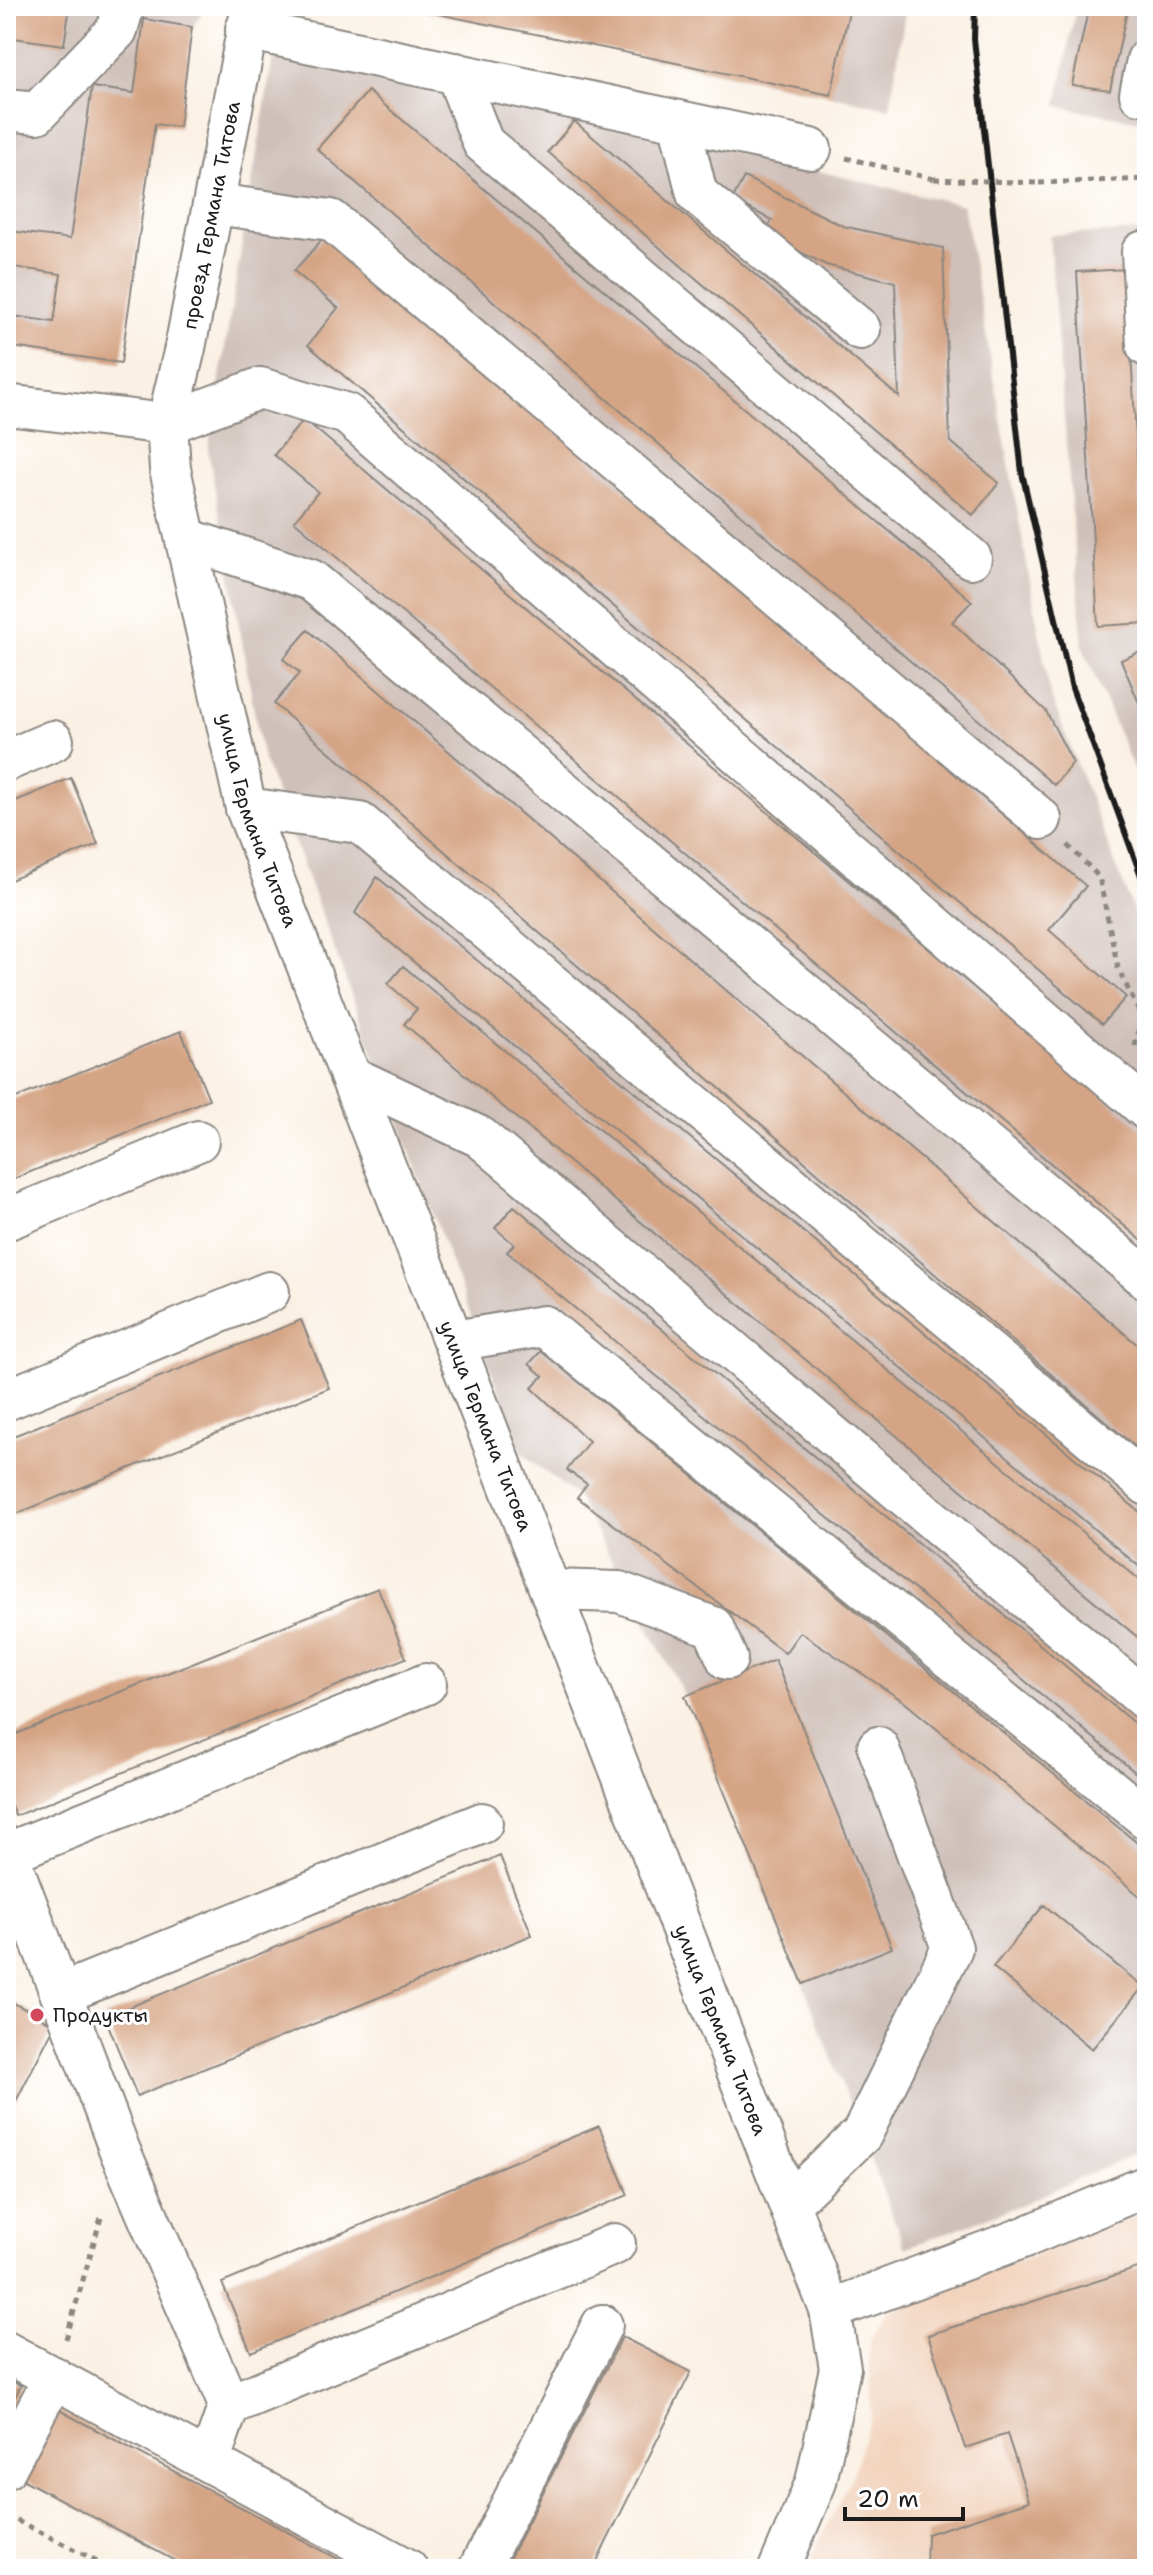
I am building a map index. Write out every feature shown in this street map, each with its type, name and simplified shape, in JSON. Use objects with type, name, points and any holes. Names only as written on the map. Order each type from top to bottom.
[{"type":"street","points":[[6,110],[37,113],[117,30],[124,6]]},
{"type":"street","points":[[249,17],[456,73],[811,149]]},
{"type":"street","name":"проезд Германа Титова","points":[[167,424],[214,204],[249,17]]},
{"type":"street","points":[[456,73],[483,143],[971,558]]},
{"type":"street","points":[[679,121],[697,194],[860,329]]},
{"type":"street","points":[[214,204],[331,220],[1041,819]]},
{"type":"street","points":[[1147,251],[1142,252],[1147,346]]},
{"type":"street","points":[[6,405],[167,424],[260,388],[347,414],[1136,1100]]},
{"type":"street","name":"улица Германа Титова","points":[[167,424],[170,469],[246,808],[830,2310],[840,2368],[816,2482],[779,2569]]},
{"type":"street","points":[[187,539],[311,580],[1147,1279]]},
{"type":"street","points":[[6,761],[53,741]]},
{"type":"street","points":[[246,808],[360,823],[1147,1485]]},
{"type":"street","points":[[350,1076],[480,1137],[1147,1701]]},
{"type":"street","points":[[6,1220],[198,1141]]},
{"type":"street","points":[[6,1400],[269,1292]]},
{"type":"street","points":[[454,1341],[544,1326],[1147,1819]]},
{"type":"street","points":[[551,1590],[619,1592],[713,1627],[727,1659]]},
{"type":"street","points":[[209,2462],[229,2405],[120,2151],[7,1851],[426,1684]]},
{"type":"street","points":[[790,2203],[862,2134],[952,1948],[878,1747]]},
{"type":"street","points":[[61,1994],[482,1823]]},
{"type":"street","points":[[830,2310],[1025,2237],[1147,2186]]},
{"type":"street","points":[[229,2405],[615,2244]]},
{"type":"street","points":[[479,2569],[602,2325]]},
{"type":"street","points":[[6,2352],[407,2569]]},
{"type":"street","points":[[6,2468],[54,2377]]},
{"type":"path","points":[[811,149],[934,179],[1039,183],[1147,179]]},
{"type":"path","points":[[1041,819],[1099,877],[1118,968],[1142,1018],[1136,1100]]},
{"type":"path","points":[[54,2377],[102,2213]]},
{"type":"path","points":[[6,2515],[113,2569]]},
{"type":"shaded area","points":[[6,6],[206,6],[192,28],[179,127],[155,124],[121,363],[6,346]]},
{"type":"shaded area","points":[[403,6],[906,6],[890,108]]},
{"type":"shaded area","points":[[1076,6],[1147,6],[1147,122],[1057,106]]},
{"type":"shaded area","points":[[275,44],[963,205],[1050,694],[1147,946],[1147,2149],[1018,2206],[905,2248],[803,1984],[685,1696],[577,1497],[522,1453],[262,755],[208,450]]},
{"type":"shaded area","points":[[1147,231],[1147,801],[1083,648],[1049,235]]},
{"type":"shaded area","points":[[1147,2211],[1147,2569],[805,2569],[851,2478],[871,2418],[869,2340],[888,2312]]},
{"type":"building","points":[[6,6],[70,6],[64,45],[6,37]]},
{"type":"building","points":[[414,6],[850,6],[831,95],[414,9]]},
{"type":"building","points":[[1089,6],[1128,6],[1110,90],[1072,85]]},
{"type":"building","points":[[144,19],[192,27],[179,127],[155,124],[121,363],[6,346],[6,315],[54,322],[61,274],[6,266],[11,231],[70,239],[92,87],[134,93]]},
{"type":"building","points":[[368,91],[972,601],[952,622],[1046,711],[1073,763],[1054,785],[317,149]]},
{"type":"building","points":[[574,121],[899,397],[895,282],[826,265],[765,234],[772,220],[732,200],[744,177],[843,226],[943,248],[950,441],[999,483],[973,515],[548,152]]},
{"type":"building","points":[[326,235],[1086,886],[1049,930],[1126,997],[1102,1024],[308,345],[338,308],[294,271]]},
{"type":"building","points":[[1126,269],[1147,623],[1098,626],[1077,272]]},
{"type":"building","points":[[304,419],[1147,1134],[1147,1245],[294,521],[318,492],[274,455]]},
{"type":"building","points":[[308,630],[1147,1353],[1147,1457],[274,704],[300,673],[283,659]]},
{"type":"building","points":[[1147,649],[1147,722],[1121,660]]},
{"type":"building","points":[[71,778],[98,844],[6,882],[6,805]]},
{"type":"building","points":[[377,877],[1147,1518],[1147,1573],[355,913]]},
{"type":"building","points":[[403,966],[1147,1586],[1147,1645],[404,1024],[417,1009],[388,984]]},
{"type":"building","points":[[181,1031],[209,1099],[6,1182],[6,1102]]},
{"type":"building","points":[[514,1206],[1147,1734],[1147,1782],[507,1252],[514,1244],[495,1228]]},
{"type":"building","points":[[301,1320],[329,1388],[6,1518],[6,1439]]},
{"type":"building","points":[[541,1351],[1147,1851],[1147,1902],[903,1701],[800,1632],[785,1653],[577,1497],[587,1484],[567,1470],[589,1441],[532,1388],[543,1376],[529,1364]]},
{"type":"building","points":[[378,1588],[406,1658],[15,1816],[6,1792],[6,1738]]},
{"type":"building","points":[[775,1660],[892,1948],[803,1984],[685,1696]]},
{"type":"building","points":[[500,1856],[532,1935],[137,2096],[105,2017]]},
{"type":"building","points":[[1044,1905],[1143,1987],[1092,2049],[993,1967]]},
{"type":"building","points":[[6,1999],[55,2025],[15,2103],[6,2099]]},
{"type":"building","points":[[599,2126],[628,2195],[251,2352],[222,2283]]},
{"type":"building","points":[[1147,2265],[1147,2569],[926,2569],[927,2534],[1029,2501],[1007,2434],[965,2448],[928,2335]]},
{"type":"building","points":[[622,2337],[691,2372],[593,2569],[504,2569]]},
{"type":"building","points":[[6,2378],[21,2386],[6,2413]]},
{"type":"building","points":[[59,2410],[357,2569],[190,2569],[22,2479]]},
{"type":"railway","points":[[975,6],[974,39],[1022,473],[1072,688],[1147,892]]},
{"type":"place","name":"Продукты","points":[[37,2015]]}]
